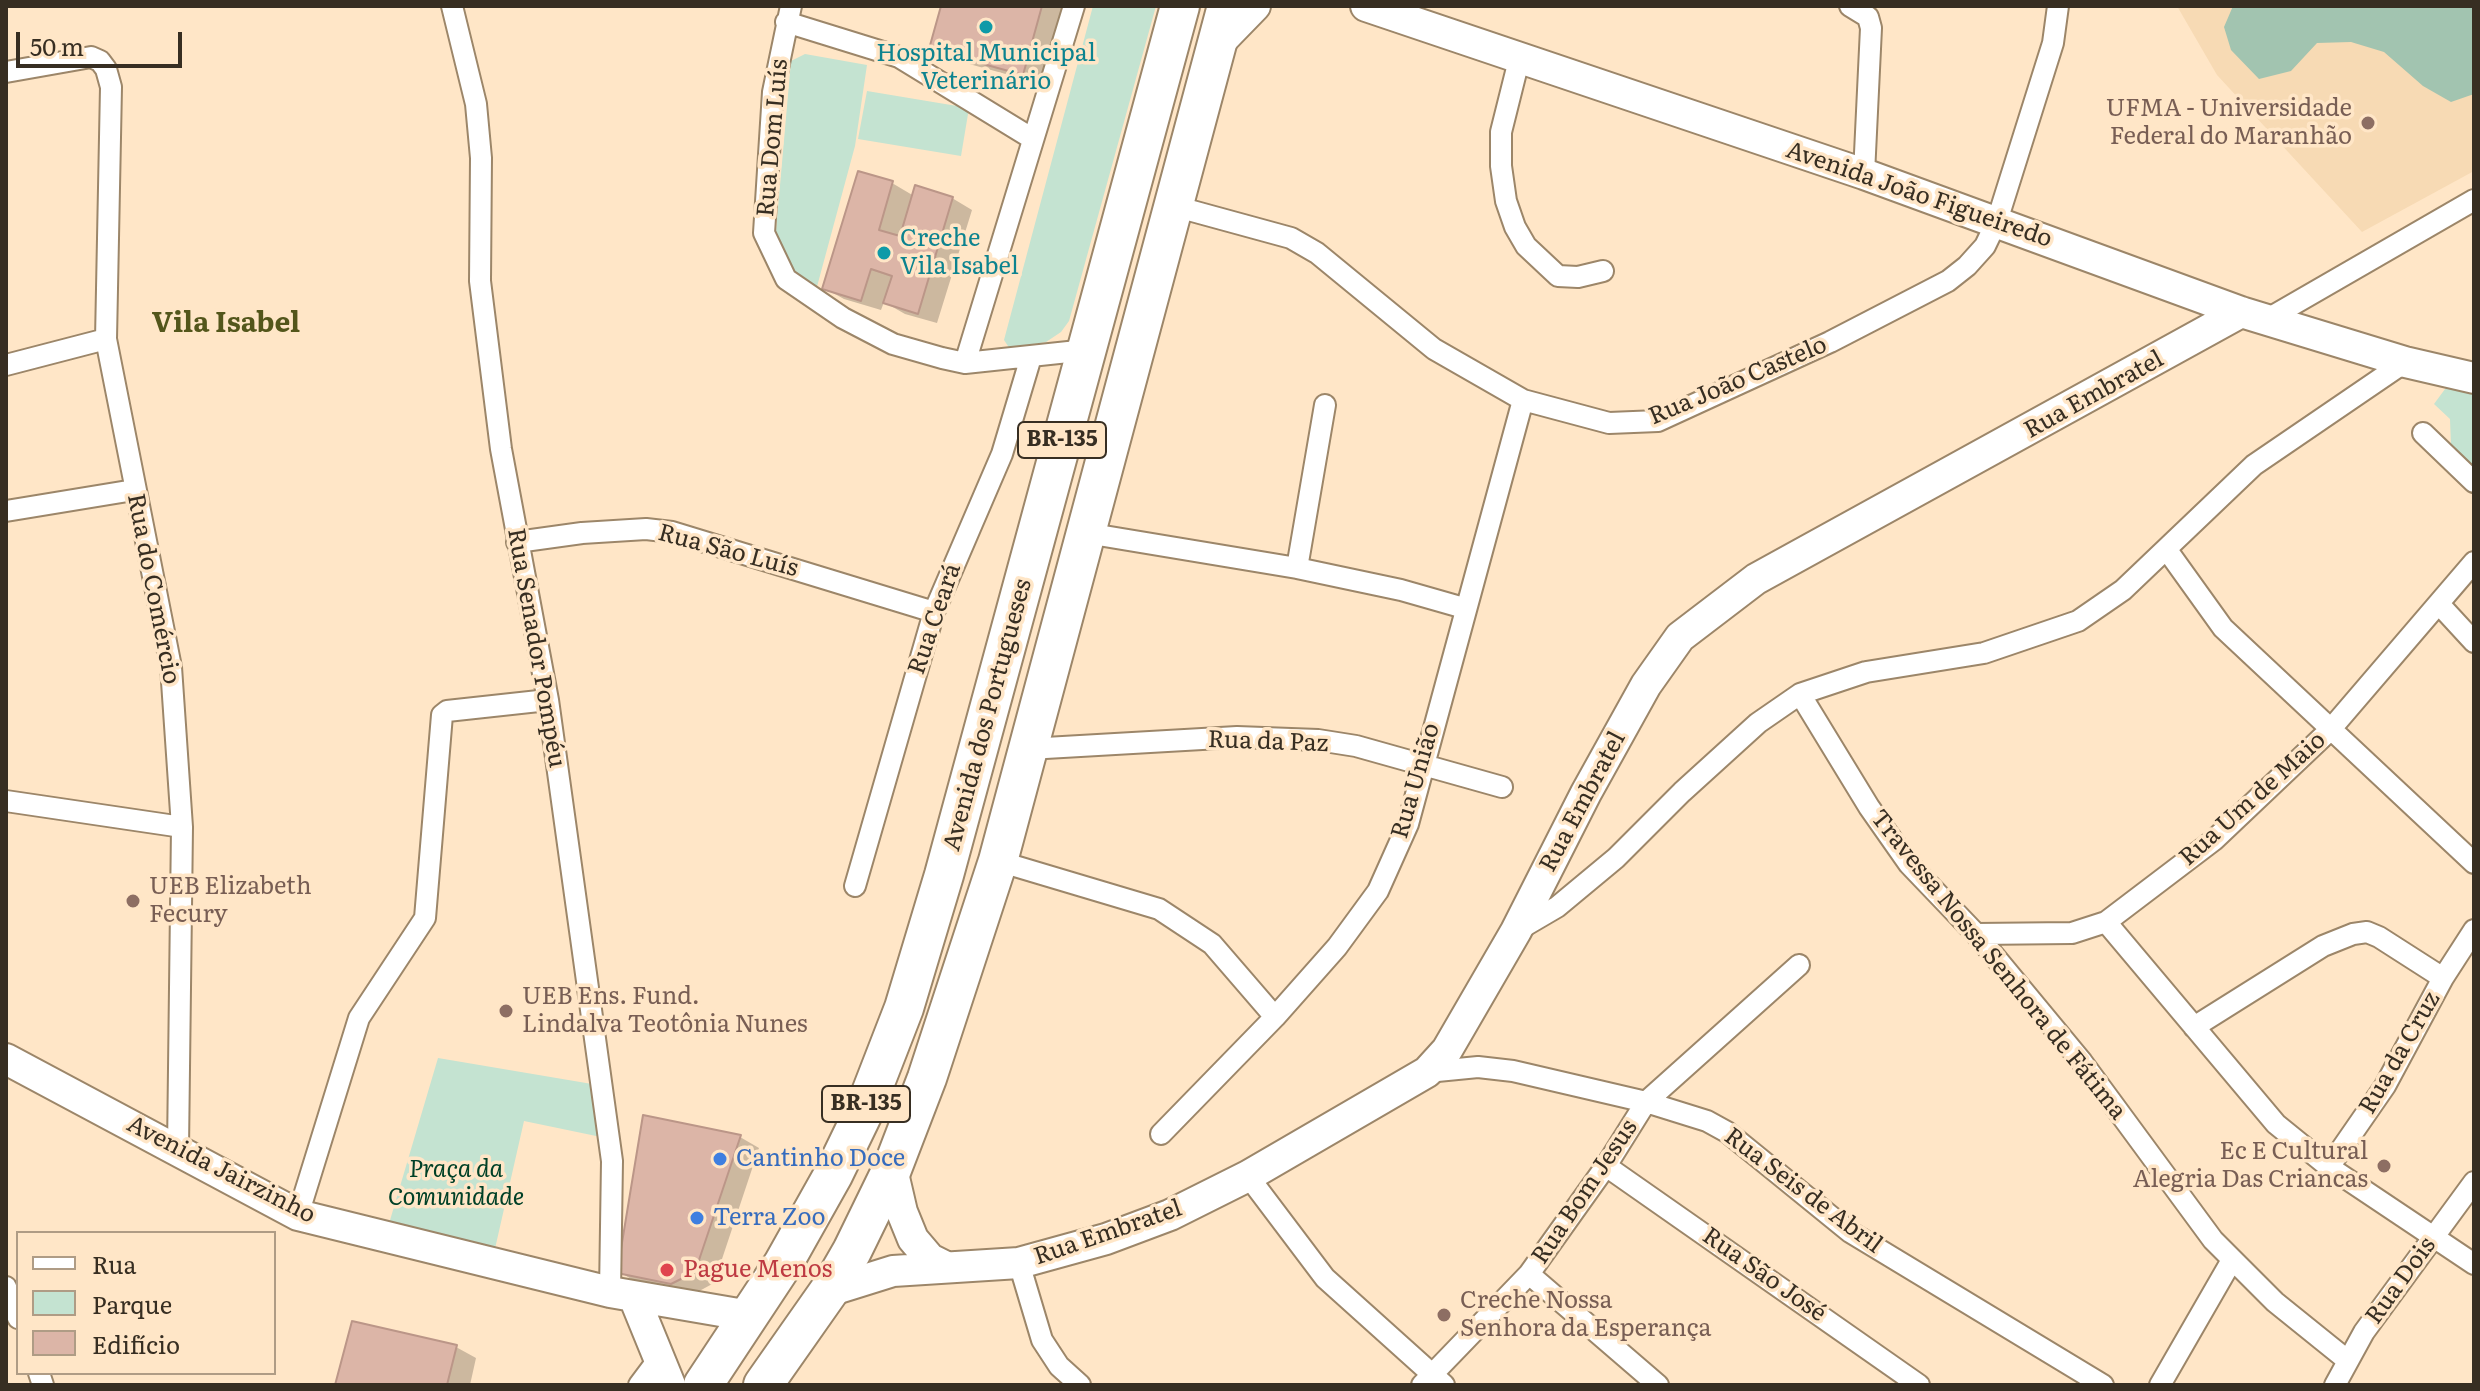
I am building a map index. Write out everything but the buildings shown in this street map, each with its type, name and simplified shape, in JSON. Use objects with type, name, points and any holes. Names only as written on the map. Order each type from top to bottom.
[{"type":"highway","name":"Avenida dos Portugueses","points":[[703,1385],[750,1316],[833,1175],[864,1111],[904,1008],[944,875],[1180,6]]},
{"type":"highway","name":"Avenida dos Portugueses","points":[[763,1385],[829,1291],[892,1169],[927,1078],[998,861],[1227,6]]},
{"type":"highway","points":[[1052,661],[1026,662],[1019,654],[1019,644],[1058,509],[1060,449]]},
{"type":"street","name":"Rua Senador Pompéu","points":[[452,6],[476,104],[481,158],[480,281],[501,449],[548,700],[612,1161],[622,1295]]},
{"type":"street","points":[[965,363],[1074,6]]},
{"type":"street","points":[[1216,47],[1255,6]]},
{"type":"street","name":"Avenida João Figueiredo","points":[[1366,6],[1864,174],[2253,316],[2405,362],[2474,378]]},
{"type":"street","points":[[1850,6],[1868,17],[1871,28],[1864,174]]},
{"type":"street","name":"Rua João Castelo","points":[[1174,206],[1291,238],[1317,253],[1434,349],[1523,400],[1609,423],[1658,421],[1792,360],[1948,281],[1985,246],[1997,221],[2053,43],[2058,6]]},
{"type":"street","points":[[788,14],[899,57],[1033,139]]},
{"type":"street","name":"Rua Dom Luís","points":[[788,14],[773,92],[764,233],[786,279],[802,293],[843,318],[893,344],[965,363],[1087,350]]},
{"type":"street","name":"Rua do Comércio","points":[[6,72],[74,58],[100,61],[111,87],[106,339],[171,667],[182,827],[178,1149]]},
{"type":"street","points":[[1519,60],[1501,132],[1506,201],[1515,227],[1526,246],[1558,276],[1578,277],[1603,271]]},
{"type":"street","name":"Rua Embratel","points":[[829,1291],[893,1271],[1019,1263],[1106,1239],[1170,1215],[1248,1176],[1427,1072],[1447,1050],[1516,931],[1586,793],[1646,685],[1680,637],[1756,579],[2474,200]]},
{"type":"street","points":[[6,365],[106,339]]},
{"type":"street","name":"Rua Ceará","points":[[855,886],[934,612],[1002,454],[1031,357]]},
{"type":"street","points":[[1516,931],[1557,907],[1616,858],[1758,723],[1800,694],[1866,672],[1984,653],[2078,621],[2123,590],[2254,465],[2405,362]]},
{"type":"street","name":"Rua União","points":[[1161,1134],[1275,1017],[1337,947],[1378,891],[1408,824],[1464,608],[1523,400]]},
{"type":"street","points":[[1297,568],[1325,405]]},
{"type":"street","points":[[2423,433],[2474,482]]},
{"type":"street","points":[[6,511],[134,490]]},
{"type":"street","name":"Rua São Luís","points":[[517,542],[582,533],[646,529],[672,532],[934,612]]},
{"type":"street","points":[[1086,533],[1297,568],[1401,590],[1464,608]]},
{"type":"street","points":[[2167,550],[2223,628],[2474,863]]},
{"type":"street","name":"Rua Um de Maio","points":[[1976,934],[2072,933],[2106,922],[2214,840],[2330,730],[2474,562]]},
{"type":"street","points":[[2439,604],[2474,642]]},
{"type":"street","name":"Travessa Nossa Senhora de Fátima","points":[[1800,694],[1869,807],[1909,864],[1976,934],[2082,1062],[2213,1240],[2275,1302],[2347,1360]]},
{"type":"street","points":[[298,1215],[359,1018],[425,918],[442,715],[447,711],[548,700]]},
{"type":"street","name":"Rua da Paz","points":[[1028,749],[1237,737],[1304,740],[1356,746],[1502,787]]},
{"type":"street","points":[[6,801],[182,827]]},
{"type":"street","points":[[998,861],[1159,909],[1212,944],[1275,1017]]},
{"type":"street","points":[[2106,922],[2276,1124],[2329,1167],[2474,1264]]},
{"type":"street","name":"Rua da Cruz","points":[[2329,1167],[2385,1086],[2443,978],[2474,930]]},
{"type":"street","points":[[2194,1027],[2323,946],[2353,934],[2367,932],[2379,937],[2443,978]]},
{"type":"street","name":"Rua Bom Jesus","points":[[1433,1382],[1529,1274],[1606,1166],[1646,1102],[1799,965]]},
{"type":"street","name":"Avenida Jairzinho","points":[[6,1059],[298,1215],[622,1295],[750,1316]]},
{"type":"street","name":"Rua Seis de Abril","points":[[1427,1072],[1478,1067],[1513,1071],[1646,1102],[1707,1121],[1727,1132],[1850,1232],[2103,1385]]},
{"type":"street","name":"Rua São José","points":[[1606,1166],[1919,1385]]},
{"type":"street","points":[[892,1169],[902,1212],[913,1239],[930,1259],[944,1266]]},
{"type":"street","points":[[1248,1176],[1325,1278],[1433,1382]]},
{"type":"street","name":"Rua Dois","points":[[2335,1385],[2347,1360],[2433,1235],[2474,1182]]},
{"type":"street","points":[[2160,1385],[2232,1260]]},
{"type":"street","points":[[1019,1263],[1042,1340],[1059,1366],[1080,1385]]},
{"type":"street","points":[[1529,1274],[1658,1385]]},
{"type":"street","points":[[6,1287],[16,1313]]},
{"type":"street","points":[[622,1295],[660,1357],[670,1385]]},
{"type":"street","points":[[639,1385],[660,1357]]},
{"type":"shaded area","name":"UFMA - Universidade Federal do Maranhão","points":[[2177,6],[2474,6],[2474,171],[2362,232],[2217,75]]},
{"type":"green space","points":[[1093,6],[1156,6],[1069,321],[1061,332],[1046,342],[1010,349],[1004,340]]},
{"type":"green space","points":[[2233,6],[2474,6],[2474,94],[2451,102],[2423,86],[2384,52],[2351,42],[2317,43],[2291,71],[2259,79],[2231,50],[2224,27]]},
{"type":"green space","points":[[805,54],[867,65],[855,146],[815,294],[798,284],[775,242],[791,61]]},
{"type":"green space","points":[[867,91],[969,108],[961,156],[858,139]]},
{"type":"green space","points":[[2448,385],[2474,391],[2474,467],[2451,446],[2450,419],[2434,404]]},
{"type":"green space","name":"Praça da Comunidade","points":[[438,1058],[592,1084],[601,1137],[524,1121],[494,1253],[388,1227]]},
{"type":"place","name":"Hospital Municipal Veterinário","points":[[986,27]]},
{"type":"place","name":"UFMA - Universidade Federal do Maranhão","points":[[2368,123]]},
{"type":"place","name":"Creche Vila Isabel","points":[[884,253]]},
{"type":"place","name":"UEB Elizabeth Fecury","points":[[133,901]]},
{"type":"place","name":"UEB Ens. Fund. Lindalva Teotônia Nunes","points":[[506,1011]]},
{"type":"place","name":"Cantinho Doce","points":[[720,1159]]},
{"type":"place","name":"Ec E Cultural Alegria Das Criancas","points":[[2384,1166]]},
{"type":"place","name":"Terra Zoo","points":[[697,1218]]},
{"type":"place","name":"Pague Menos","points":[[667,1270]]},
{"type":"place","name":"Creche Nossa Senhora da Esperança","points":[[1444,1315]]},
{"type":"district","name":"Vila Isabel","points":[[226,324]]}]
